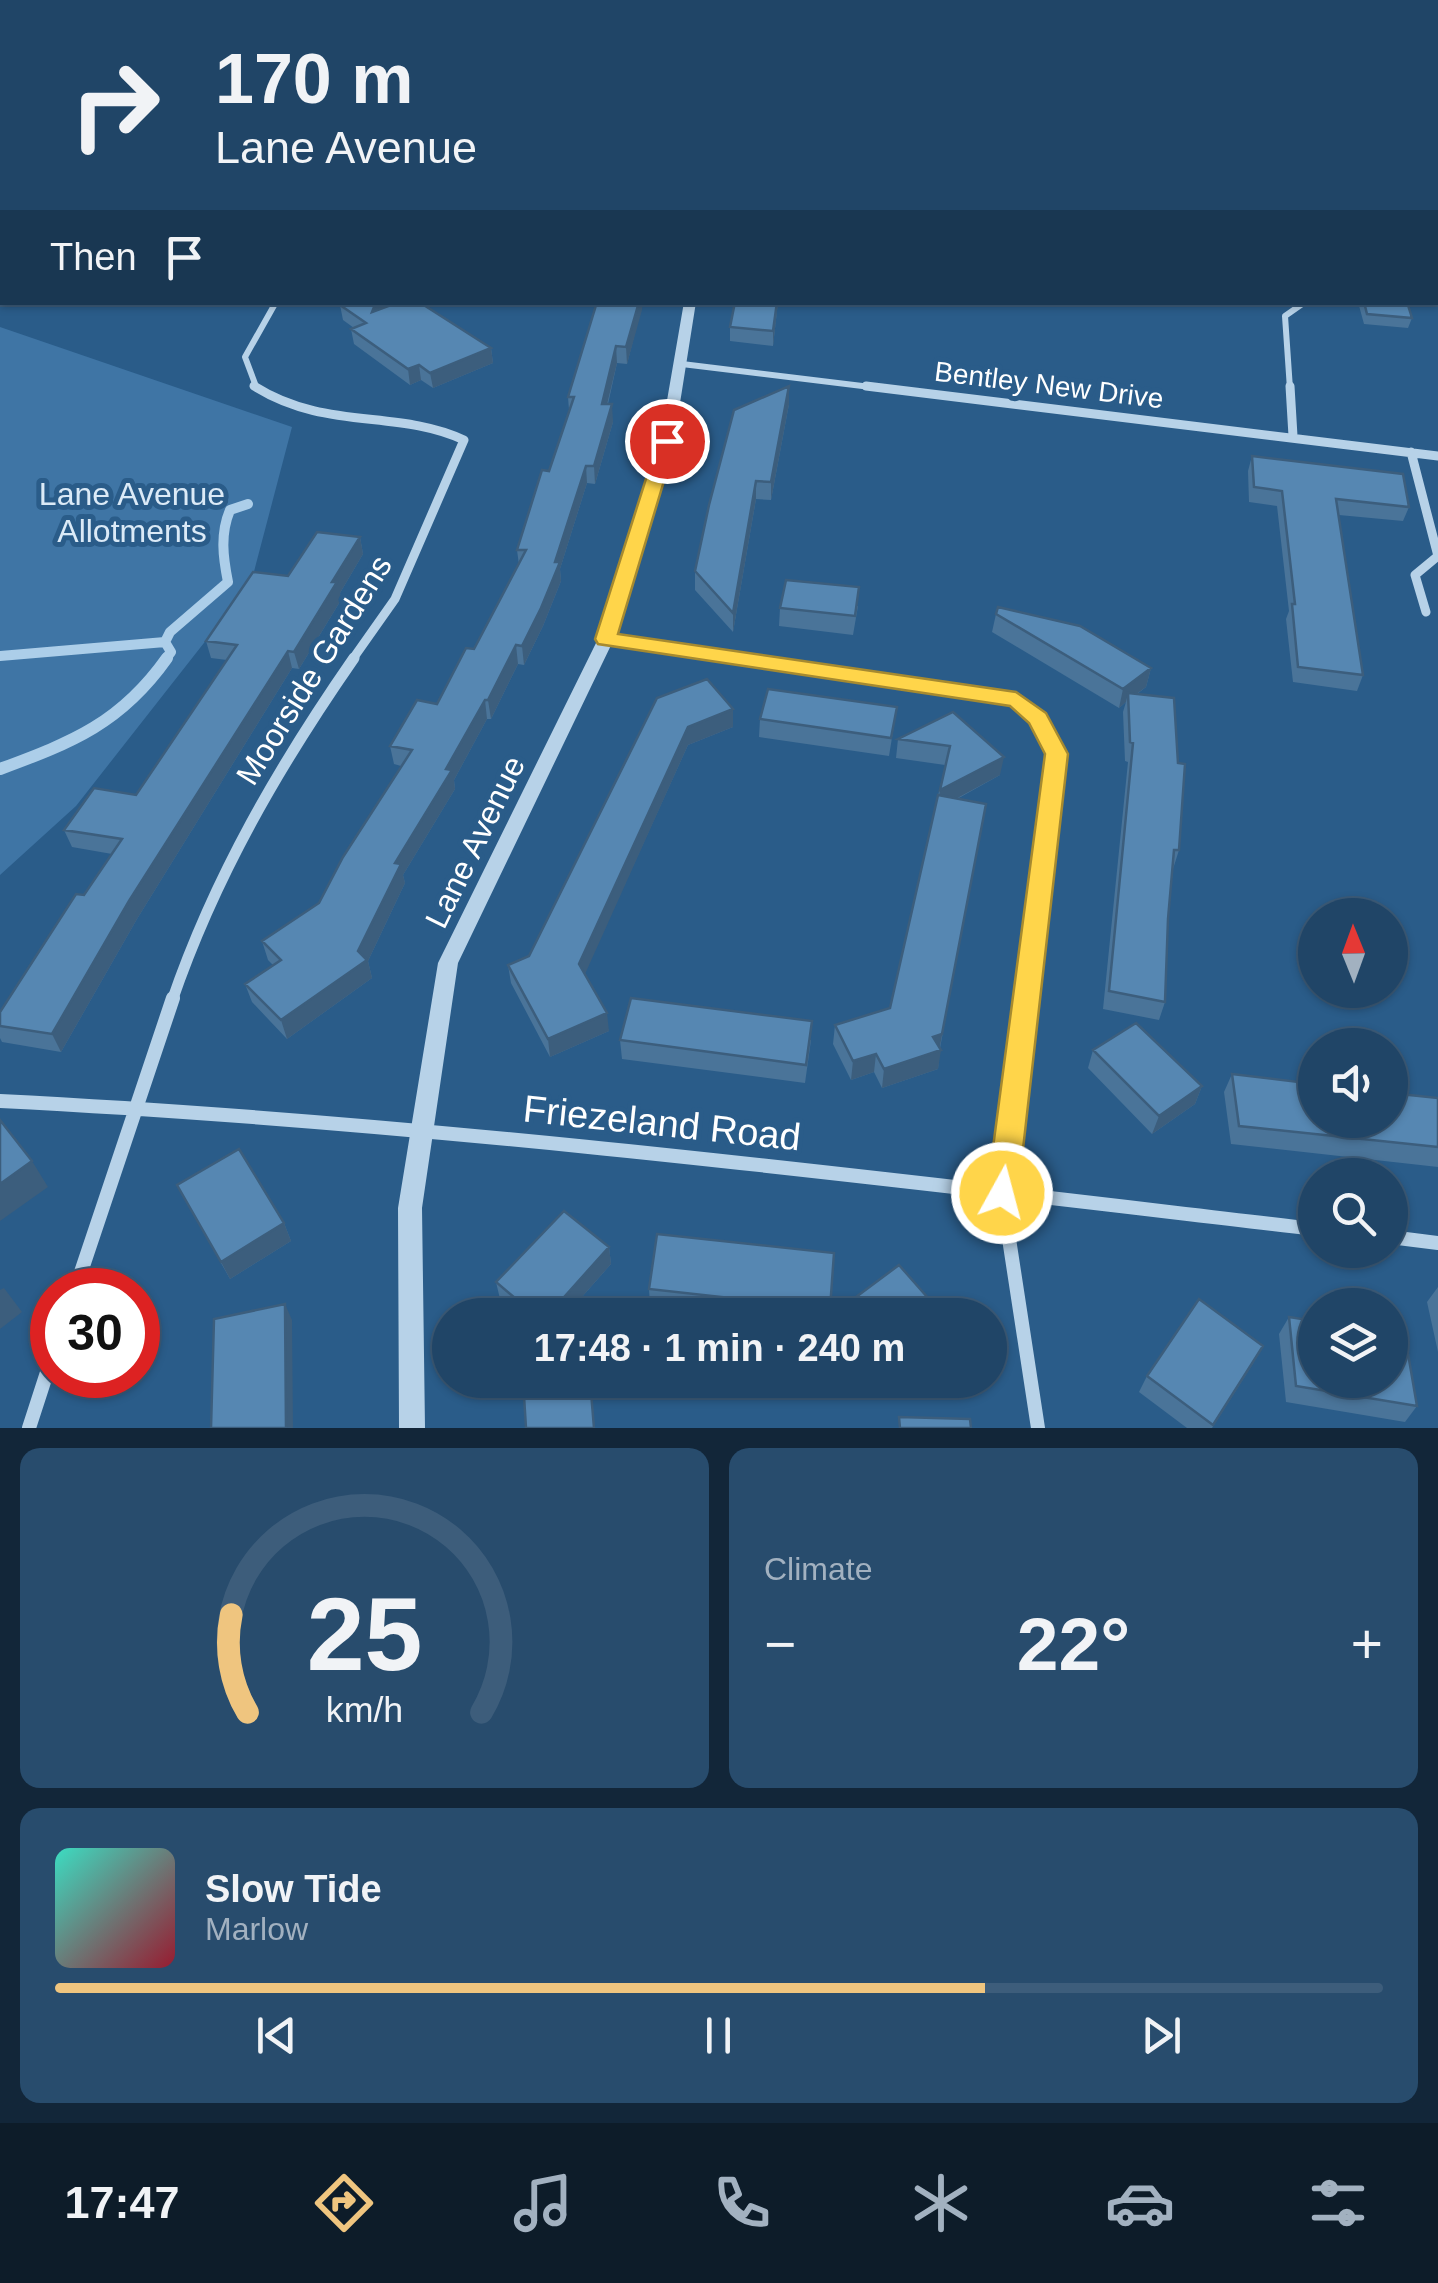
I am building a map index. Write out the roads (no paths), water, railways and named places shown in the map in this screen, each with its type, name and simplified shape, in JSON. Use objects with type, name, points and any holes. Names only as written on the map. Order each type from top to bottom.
[{"type":"street","name":"Moorside Gardens","points":[[137,1106],[198,924],[289,751],[395,599],[464,440],[442,430],[322,416],[255,388],[245,357],[274,305]]},
{"type":"street","name":"Lane Avenue","points":[[412,1428],[410,1208],[419,1130],[448,963],[606,639],[667,441],[690,305]]},
{"type":"street","points":[[1293,436],[1285,316],[1301,305]]},
{"type":"street","name":"Bentley New Drive","points":[[682,364],[1438,456]]},
{"type":"street","points":[[1411,452],[1438,556],[1416,575],[1426,612]]},
{"type":"street","points":[[606,639],[1016,700],[1038,718],[1056,754],[1002,1193],[1038,1428]]},
{"type":"street","name":"Friezeland Road","points":[[0,1101],[137,1106],[419,1130],[1298,1226]]},
{"type":"street","points":[[82,1268],[137,1106]]},
{"type":"street","points":[[1408,1239],[1438,1242]]},
{"type":"street","points":[[28,1428],[38,1398]]},
{"type":"waterway","points":[[165,642],[170,632],[228,582],[223,546],[227,519],[230,510],[248,504]]},
{"type":"waterway","points":[[0,656],[165,642]]},
{"type":"waterway","points":[[165,642],[171,652],[165,660]]},
{"type":"waterway","points":[[0,769],[94,728],[132,699],[167,658]]},
{"type":"park label","name":"Lane Avenue Allotments","points":[[132,512]]}]
